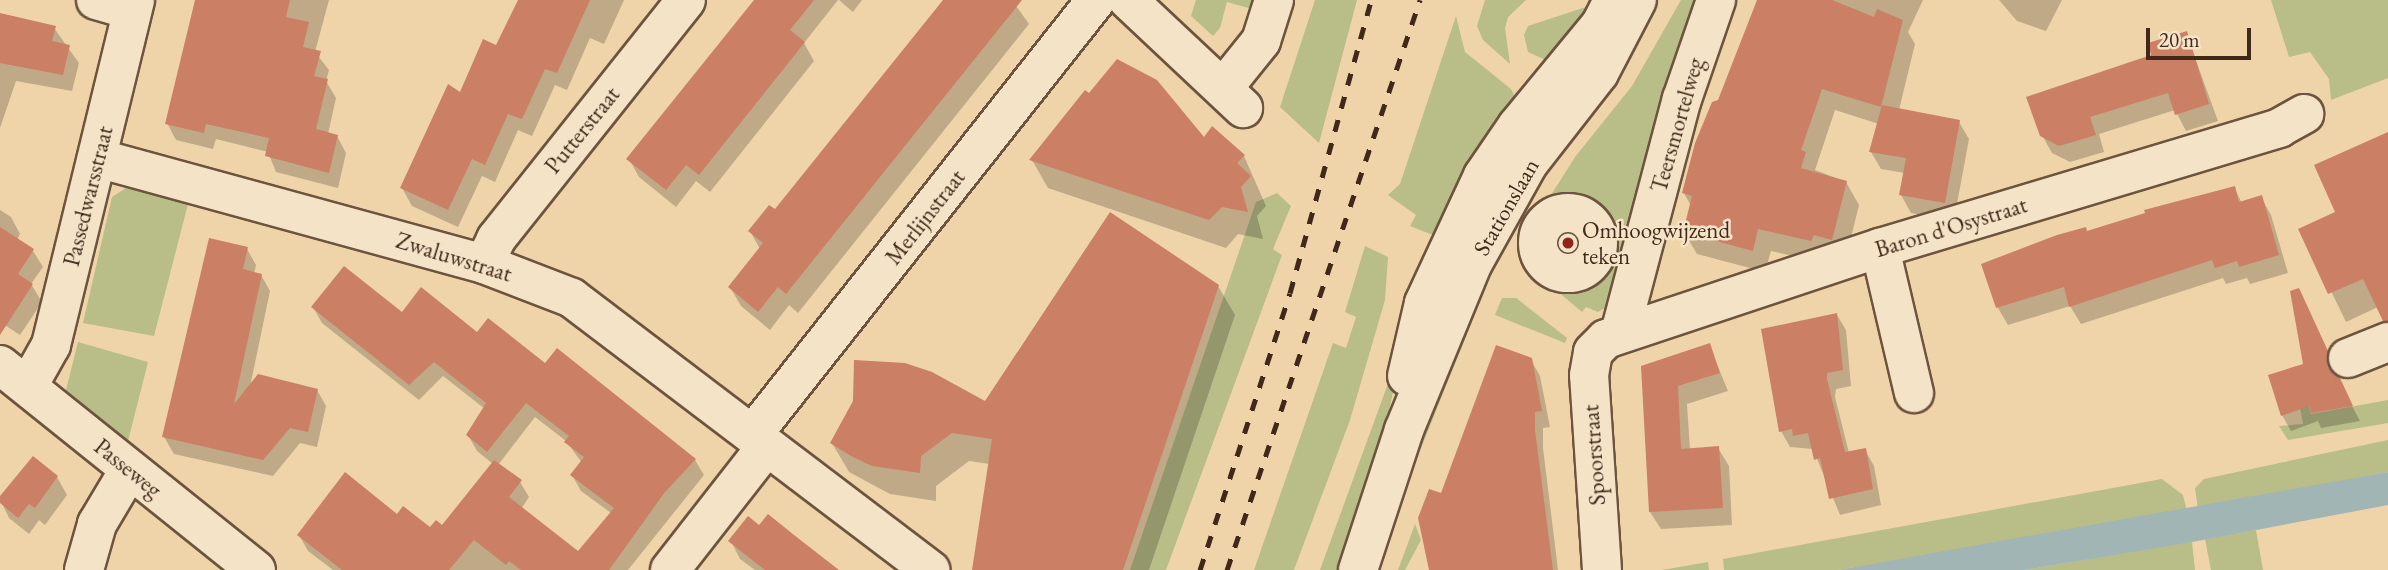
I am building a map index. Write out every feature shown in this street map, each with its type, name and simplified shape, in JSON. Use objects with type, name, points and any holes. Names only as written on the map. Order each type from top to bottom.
[{"type":"street","points":[[96,0],[134,5]]},
{"type":"street","name":"Putterstraat","points":[[484,264],[496,239],[686,0]]},
{"type":"street","name":"Merlijnstraat","points":[[760,440],[1096,0]]},
{"type":"street","points":[[1128,0],[1233,98],[1261,41],[1274,0]]},
{"type":"street","name":"Stationslaan","points":[[1404,430],[1413,338],[1445,252],[1483,176],[1517,126],[1601,24],[1614,0]]},
{"type":"street","name":"Stationslaan","points":[[1358,570],[1404,430],[1500,207],[1528,164],[1599,73],[1637,0]]},
{"type":"street","name":"Teersmortelweg","points":[[1610,338],[1682,99],[1716,0]]},
{"type":"street","name":"Passedwarsstraat","points":[[14,376],[51,345],[134,5]]},
{"type":"street","name":"Baron d'Osystraat","points":[[1610,338],[1880,248],[2279,128],[2304,114]]},
{"type":"street","name":"Zwaluwstraat","points":[[97,158],[484,264],[572,298],[930,570]]},
{"type":"street","points":[[1880,248],[1914,393]]},
{"type":"street","name":"Spoorstraat","points":[[1602,570],[1589,388],[1590,363],[1610,338]]},
{"type":"street","points":[[2348,358],[2388,342]]},
{"type":"street","name":"Passeweg","points":[[14,376],[256,570]]},
{"type":"street","points":[[670,570],[760,440]]},
{"type":"street","points":[[84,570],[97,524],[129,470]]},
{"type":"green space","points":[[1196,0],[1255,0],[1252,9],[1227,2],[1220,28],[1213,36],[1191,16]]},
{"type":"green space","points":[[1315,0],[1357,0],[1319,143],[1280,107]]},
{"type":"green space","points":[[1485,0],[1526,0],[1508,17],[1505,28],[1510,64],[1483,40],[1477,26]]},
{"type":"green space","points":[[1681,0],[1699,0],[1616,280],[1605,308],[1598,312],[1586,307],[1582,312],[1551,286],[1566,290],[1596,281],[1613,256],[1612,226],[1604,213],[1579,198],[1546,203],[1575,157],[1632,86]]},
{"type":"green space","points":[[2271,0],[2388,0],[2388,78],[2331,100],[2329,79],[2310,52],[2289,57]]},
{"type":"green space","points":[[1598,3],[1550,62],[1528,52],[1524,35],[1528,26]]},
{"type":"green space","points":[[1456,16],[1465,52],[1511,89],[1516,99],[1443,239],[1410,226],[1416,215],[1388,195],[1400,184]]},
{"type":"green space","points":[[126,188],[188,204],[154,336],[83,323],[112,197]]},
{"type":"green space","points":[[1277,193],[1291,206],[1273,249],[1282,255],[1166,570],[1130,570],[1256,202]]},
{"type":"green space","points":[[1365,246],[1388,257],[1385,300],[1350,420],[1294,570],[1254,570],[1333,343],[1346,348],[1356,317],[1345,312]]},
{"type":"green space","points":[[1415,270],[1420,270],[1379,456],[1339,570],[1320,570],[1398,356]]},
{"type":"green space","points":[[1473,284],[1485,289],[1403,493]]},
{"type":"green space","points":[[1502,298],[1516,298],[1567,338],[1565,343],[1495,315]]},
{"type":"green space","points":[[78,342],[148,362],[128,441],[66,390]]},
{"type":"green space","points":[[2306,389],[2311,414],[2388,400],[2388,423],[2288,440],[2279,426],[2303,424],[2297,390]]},
{"type":"green space","points":[[2388,440],[2388,472],[2198,509],[2195,488],[2204,479]]},
{"type":"green space","points":[[2162,479],[2183,495],[2187,511],[1838,570],[1724,570],[1723,559]]},
{"type":"green space","points":[[1415,524],[1421,540],[1405,570],[1398,570]]},
{"type":"green space","points":[[2256,530],[2263,570],[2211,570],[2205,539]]},
{"type":"green space","points":[[2192,542],[2195,570],[2024,570],[2176,544]]},
{"type":"green space","points":[[1708,562],[1709,570],[1662,570]]},
{"type":"shaded area","points":[[2388,472],[2388,505],[2192,542],[2024,570],[1838,570]]},
{"type":"building","points":[[195,0],[290,0],[286,17],[309,22],[303,47],[321,51],[314,76],[328,79],[316,129],[338,135],[329,173],[265,156],[269,138],[206,124],[204,133],[165,124]]},
{"type":"building","points":[[518,0],[590,0],[557,73],[545,69],[522,119],[508,114],[485,165],[472,159],[448,210],[400,188],[448,84],[460,92],[483,39],[496,45]]},
{"type":"building","points":[[754,0],[814,0],[790,30],[805,42],[699,175],[686,165],[666,190],[626,159]]},
{"type":"building","points":[[943,0],[1022,0],[786,294],[778,287],[758,312],[728,287],[763,243],[748,231],[769,205],[775,209]]},
{"type":"building","points":[[1757,0],[1832,0],[1874,17],[1877,9],[1903,20],[1881,107],[1822,89],[1801,150],[1806,152],[1801,168],[1847,181],[1832,240],[1814,235],[1811,241],[1758,229],[1753,251],[1683,232],[1692,196],[1682,193],[1695,143],[1712,102],[1718,100]]},
{"type":"building","points":[[0,13],[56,26],[52,41],[70,45],[63,75],[0,63]]},
{"type":"building","points":[[2187,31],[2209,104],[2175,115],[2168,93],[2090,117],[2096,135],[2059,146],[2040,136],[2026,97],[2151,55],[2148,43]]},
{"type":"building","points":[[1117,59],[1157,80],[1204,137],[1212,126],[1245,155],[1237,163],[1251,176],[1241,187],[1248,212],[1222,207],[1209,220],[1029,160],[1085,90],[1089,93]]},
{"type":"building","points":[[1882,105],[1960,120],[1945,203],[1899,195],[1906,158],[1869,152]]},
{"type":"building","points":[[2388,132],[2388,321],[2383,321],[2363,279],[2328,294],[2298,229],[2335,212],[2314,165]]},
{"type":"building","points":[[2235,186],[2239,202],[2262,195],[2279,255],[2239,267],[2237,261],[2215,268],[2212,260],[2069,307],[2064,287],[1996,308],[1981,264],[2057,235],[2086,227],[2087,231],[2145,213],[2144,210]]},
{"type":"building","points":[[1110,212],[1219,285],[1123,570],[972,570],[992,439],[952,433],[921,456],[920,473],[872,466],[851,456],[830,443],[853,401],[854,360],[905,363],[932,372],[985,401]]},
{"type":"building","points":[[0,227],[34,249],[18,274],[33,284],[0,335]]},
{"type":"building","points":[[209,238],[248,247],[243,269],[262,274],[234,404],[258,374],[318,389],[308,432],[290,428],[263,460],[162,437]]},
{"type":"building","points":[[344,266],[402,312],[421,287],[477,332],[488,318],[545,363],[557,348],[696,459],[665,492],[609,570],[521,570],[509,561],[506,565],[474,540],[449,570],[342,570],[297,535],[345,472],[397,514],[403,506],[430,527],[436,520],[442,525],[494,460],[522,480],[509,497],[578,551],[614,508],[570,475],[584,457],[564,442],[569,436],[526,403],[487,452],[466,435],[486,403],[434,362],[409,385],[311,307]]},
{"type":"building","points":[[2299,288],[2328,351],[2328,367],[2340,378],[2353,406],[2311,413],[2310,406],[2281,416],[2268,375],[2303,364],[2290,291]]},
{"type":"building","points":[[1837,313],[1843,370],[1827,373],[1827,379],[1845,452],[1866,448],[1873,489],[1829,499],[1820,458],[1814,460],[1808,433],[1793,436],[1792,429],[1779,432],[1761,329]]},
{"type":"building","points":[[1710,343],[1720,373],[1678,386],[1681,449],[1719,446],[1723,508],[1649,512],[1641,366]]},
{"type":"building","points":[[1496,345],[1532,358],[1542,411],[1535,412],[1535,430],[1553,570],[1429,570],[1418,518],[1429,489],[1441,493]]},
{"type":"building","points":[[33,456],[58,476],[35,508],[29,504],[18,518],[0,503],[0,496]]},
{"type":"building","points":[[768,514],[839,570],[765,570],[728,541],[748,516],[759,525]]},
{"type":"railway","points":[[1200,570],[1290,293],[1371,0]]},
{"type":"railway","points":[[1227,570],[1420,0]]},
{"type":"place","name":"Omhoogwijzend teken","points":[[1568,243]]}]
